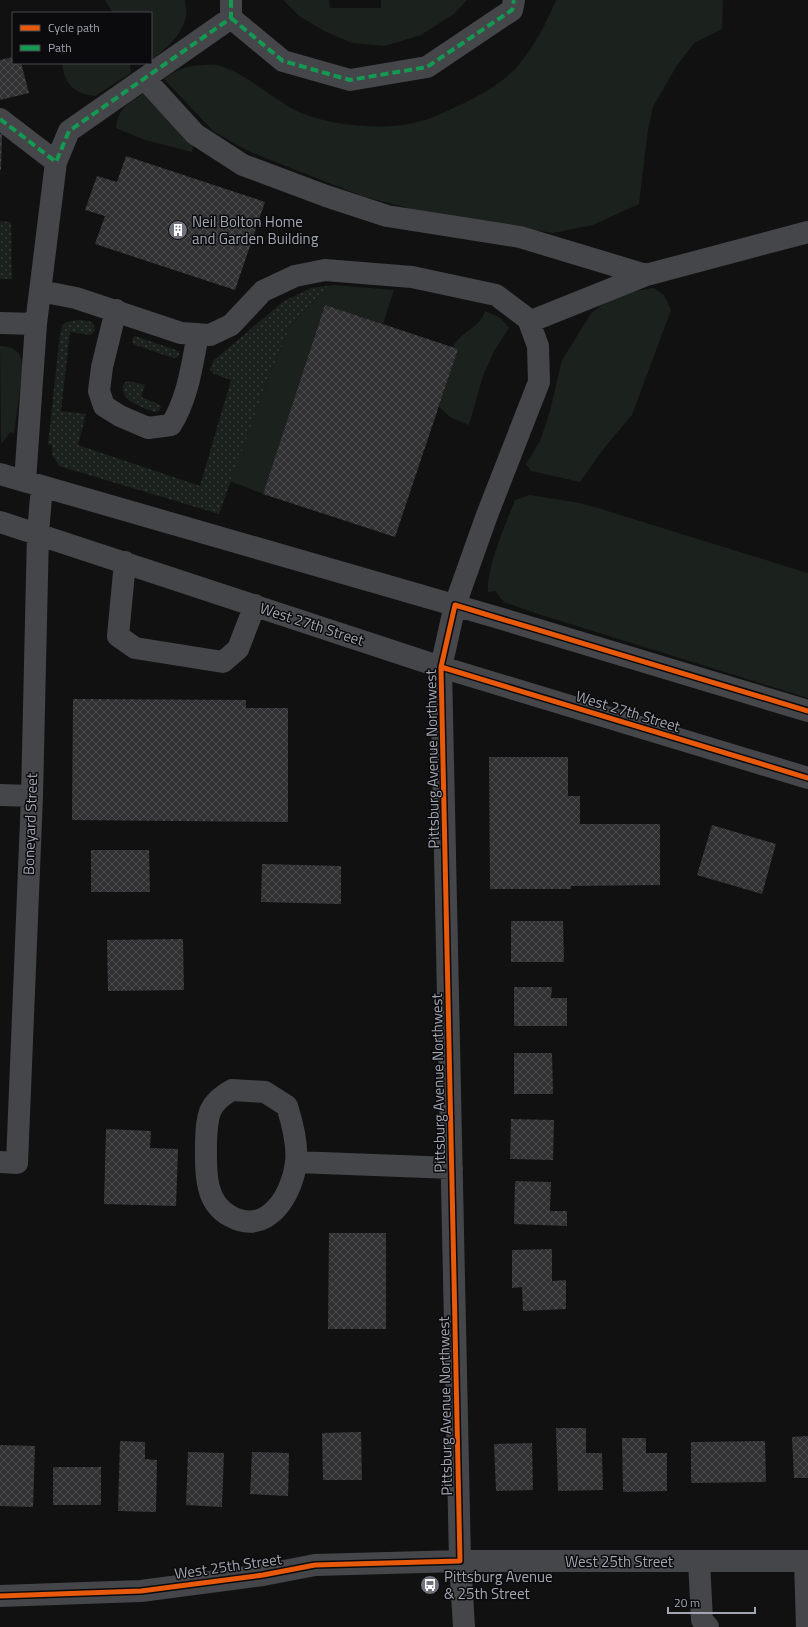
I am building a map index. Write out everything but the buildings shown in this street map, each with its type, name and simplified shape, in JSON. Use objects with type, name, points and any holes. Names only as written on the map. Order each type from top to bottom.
[{"type":"street","points":[[231,9],[283,61],[350,80],[427,67],[512,10],[514,0]]},
{"type":"street","name":"Boneyard Street","points":[[8,1162],[32,796],[38,533],[33,484],[36,324],[56,162],[69,132],[145,79],[231,9]]},
{"type":"street","points":[[145,79],[195,134],[242,165],[326,196],[387,216],[520,237],[646,275]]},
{"type":"street","points":[[0,119],[56,162]]},
{"type":"street","points":[[40,291],[76,298],[116,310],[181,333],[210,335],[231,324],[263,291],[295,276],[325,270],[412,277],[496,295],[528,319],[529,322],[646,275],[808,232]]},
{"type":"street","points":[[116,310],[102,367],[99,391],[104,406],[120,416],[148,428],[171,425],[179,411],[193,364],[198,334]]},
{"type":"street","name":"Pittsburg Avenue Northwest","points":[[464,1627],[460,1561],[441,667],[455,605],[490,508],[539,382],[538,346],[529,322]]},
{"type":"street","points":[[0,323],[36,324]]},
{"type":"street","points":[[0,474],[455,605],[808,711]]},
{"type":"street","name":"West 27th Street","points":[[0,522],[38,533],[441,667],[808,778]]},
{"type":"street","points":[[125,562],[118,636],[135,648],[223,662],[238,649],[255,605]]},
{"type":"street","points":[[0,795],[32,796]]},
{"type":"street","points":[[232,1090],[265,1092],[287,1106],[292,1120],[296,1162],[290,1189],[278,1208],[265,1219],[251,1223],[240,1221],[228,1215],[216,1206],[209,1189],[206,1167],[209,1112],[220,1097],[232,1090]]},
{"type":"street","points":[[296,1162],[452,1168]]},
{"type":"street","name":"West 25th Street","points":[[0,1596],[142,1591],[263,1575],[315,1564],[460,1561],[806,1561]]},
{"type":"street","points":[[699,1561],[705,1623]]},
{"type":"street","points":[[806,1561],[807,1627]]},
{"type":"shaded area","points":[[105,0],[185,0],[186,16],[181,29],[173,41],[152,60],[152,12],[112,12]]},
{"type":"shaded area","points":[[283,0],[329,0],[330,8],[381,8],[381,0],[467,0],[454,14],[421,35],[385,46],[352,43],[324,31],[299,16]]},
{"type":"shaded area","points":[[556,0],[723,0],[722,29],[694,43],[676,67],[653,107],[648,130],[639,204],[593,225],[553,233],[419,211],[362,196],[250,152],[213,131],[164,79],[178,70],[188,67],[199,65],[216,65],[250,80],[290,108],[326,121],[368,126],[395,126],[415,123],[423,121],[470,100],[485,92],[512,72],[534,43]]},
{"type":"shaded area","points":[[62,64],[130,64],[131,73],[95,96],[82,93],[72,87],[65,77]]},
{"type":"shaded area","points":[[147,91],[193,146],[192,152],[145,140],[116,128],[119,115],[122,110],[130,102]]},
{"type":"shaded area","points":[[0,221],[11,222],[12,279],[0,279]]},
{"type":"shaded area","points":[[335,285],[394,290],[383,324],[325,305],[263,494],[230,481],[267,380],[291,325],[321,294]]},
{"type":"shaded area","points":[[335,285],[321,294],[291,325],[267,380],[219,514],[59,466],[52,455],[52,445],[48,444],[60,334],[63,324],[86,320],[93,323],[95,331],[90,335],[70,332],[61,411],[86,414],[78,445],[200,486],[231,380],[214,374],[210,370],[213,361],[284,301],[311,288]]},
{"type":"shaded area","points":[[654,288],[664,295],[671,310],[632,415],[605,447],[580,482],[531,471],[526,464],[540,441],[550,411],[562,360],[592,312],[609,300],[635,291]]},
{"type":"shaded area","points":[[485,311],[501,318],[509,328],[494,351],[483,376],[469,425],[450,417],[439,407],[458,349],[453,347],[460,337],[483,317]]},
{"type":"shaded area","points":[[135,336],[176,350],[179,352],[179,356],[176,358],[170,357],[133,344],[132,339]]},
{"type":"shaded area","points":[[0,346],[9,347],[16,351],[21,357],[23,366],[14,434],[10,432],[1,444]]},
{"type":"shaded area","points":[[128,381],[145,385],[141,397],[159,404],[161,407],[159,411],[154,412],[143,408],[127,398],[123,389],[124,383]]},
{"type":"shaded area","points":[[530,495],[580,503],[808,573],[808,698],[538,614],[504,602],[495,591],[488,592],[488,582],[493,559],[515,500]]},
{"type":"marked path","points":[[0,119],[56,162],[69,131],[231,18],[231,0]]},
{"type":"marked path","points":[[231,18],[283,61],[350,80],[427,67],[512,10],[514,0]]},
{"type":"cycle path","points":[[0,1596],[141,1591],[263,1575],[315,1565],[460,1561],[441,667],[455,605],[808,711]]},
{"type":"cycle path","points":[[441,667],[808,778]]},
{"type":"place","name":"Neil Bolton Home and Garden Building","points":[[178,230]]},
{"type":"place","name":"Pittsburg Avenue & 25th Street","points":[[430,1585]]}]
